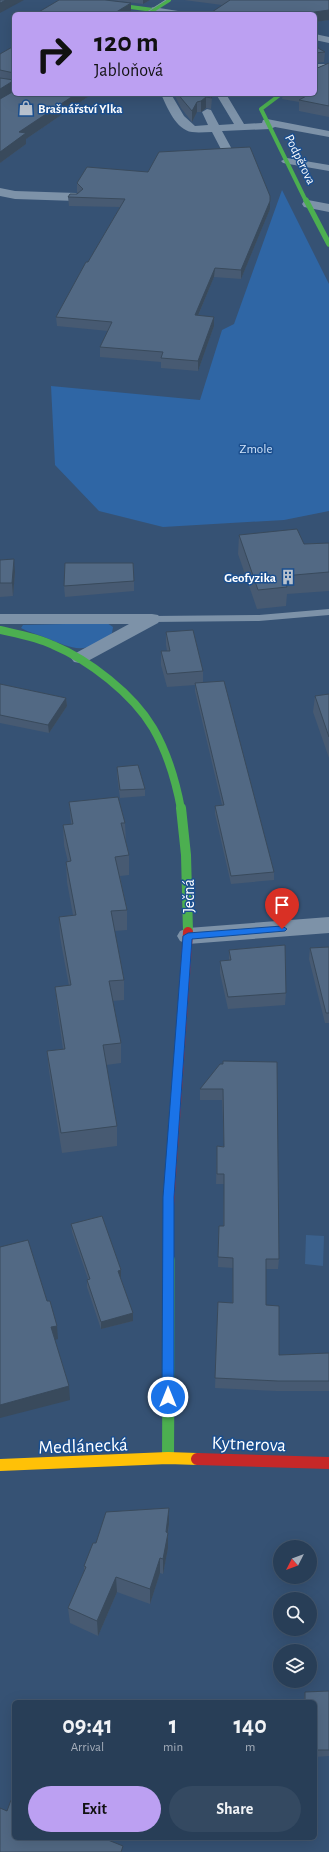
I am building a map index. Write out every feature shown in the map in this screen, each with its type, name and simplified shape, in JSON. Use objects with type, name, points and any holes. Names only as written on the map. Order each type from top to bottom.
[{"type":"street","points":[[78,0],[150,12],[169,0]]},
{"type":"street","points":[[317,37],[329,40]]},
{"type":"street","points":[[317,74],[329,66]]},
{"type":"street","points":[[167,96],[177,115],[186,126],[193,129],[215,129],[268,124],[329,134]]},
{"type":"street","points":[[223,96],[241,127]]},
{"type":"street","name":"Podpěrova","points":[[278,96],[261,109],[329,244]]},
{"type":"street","points":[[207,112],[228,153]]},
{"type":"street","points":[[287,161],[329,168]]},
{"type":"street","points":[[0,192],[15,195],[76,197]]},
{"type":"street","points":[[308,204],[329,208]]},
{"type":"street","points":[[0,619],[152,619]]},
{"type":"street","points":[[80,658],[152,619]]},
{"type":"street","name":"Ječná","points":[[0,630],[39,639],[80,658],[116,687],[149,722],[166,759],[181,808],[187,869],[188,936],[168,1197],[168,1458]]},
{"type":"street","points":[[188,936],[329,925]]},
{"type":"street","name":"Kytnerova","points":[[168,1458],[329,1463]]},
{"type":"street","name":"Medlánecká","points":[[0,1465],[168,1458]]},
{"type":"lane","points":[[317,66],[329,66]]},
{"type":"lane","points":[[152,619],[259,618],[329,612]]},
{"type":"green space","name":"Zmole","points":[[282,190],[329,284],[329,511],[284,520],[163,527],[99,511],[55,465],[51,386],[200,400],[222,330],[234,324]]},
{"type":"green space","points":[[107,623],[113,627],[112,633],[94,645],[86,648],[64,645],[21,628],[23,625]]},
{"type":"shaded area","points":[[306,1235],[324,1236],[323,1266],[305,1264]]},
{"type":"building","points":[[59,0],[105,0],[131,3],[116,12],[39,12]]},
{"type":"building","points":[[230,0],[329,0],[329,10],[314,12],[212,12]]},
{"type":"building","points":[[317,44],[318,48],[325,52],[317,53]]},
{"type":"building","points":[[12,47],[12,73],[0,70],[0,54]]},
{"type":"building","points":[[329,63],[329,106],[299,100],[306,96],[317,96],[317,68]]},
{"type":"building","points":[[0,78],[12,80],[12,82],[0,89]]},
{"type":"building","points":[[12,92],[12,96],[73,96],[19,132],[26,133],[0,152],[0,99]]},
{"type":"building","points":[[180,96],[210,96],[212,98],[206,97],[197,102],[192,111]]},
{"type":"building","points":[[250,147],[270,196],[270,201],[241,270],[215,268],[195,315],[214,317],[198,361],[161,358],[163,352],[100,347],[112,322],[56,317],[86,262],[88,262],[125,199],[68,197],[70,194],[77,194],[83,189],[77,183],[87,167],[148,172],[159,152]]},
{"type":"building","points":[[297,529],[304,544],[329,543],[329,572],[283,576],[287,587],[258,590],[239,535]]},
{"type":"building","points":[[14,559],[12,583],[0,583],[0,560]]},
{"type":"building","points":[[65,563],[133,563],[134,581],[64,586]]},
{"type":"building","points":[[193,630],[203,671],[167,674],[161,651],[170,651],[166,632]]},
{"type":"building","points":[[224,681],[274,872],[231,876],[215,806],[224,805],[195,683]]},
{"type":"building","points":[[0,684],[66,698],[48,725],[0,715]]},
{"type":"building","points":[[329,694],[329,737],[315,696]]},
{"type":"building","points":[[138,765],[145,789],[120,790],[117,767]]},
{"type":"building","points":[[118,797],[125,823],[121,823],[129,855],[115,857],[127,910],[111,911],[124,980],[109,981],[121,1043],[103,1045],[117,1126],[61,1133],[47,1051],[65,1049],[55,987],[71,985],[59,917],[76,915],[66,862],[71,861],[63,825],[73,824],[69,802]]},
{"type":"building","points":[[285,945],[286,993],[228,997],[220,961],[231,960],[229,950]]},
{"type":"building","points":[[329,947],[329,1013],[326,1013],[310,948]]},
{"type":"building","points":[[223,1061],[277,1062],[279,1259],[266,1259],[266,1305],[279,1306],[279,1355],[329,1353],[329,1381],[278,1381],[215,1378],[218,1302],[233,1303],[233,1258],[218,1257],[219,1226],[224,1226],[224,1174],[217,1174],[217,1146],[224,1147],[223,1089],[200,1089],[220,1064],[223,1064]]},
{"type":"building","points":[[102,1216],[121,1270],[118,1271],[133,1313],[101,1322],[87,1280],[90,1279],[71,1224]]},
{"type":"building","points":[[28,1240],[47,1301],[50,1301],[57,1326],[51,1327],[69,1386],[0,1405],[0,1247]]},
{"type":"building","points":[[169,1508],[166,1532],[168,1533],[163,1559],[160,1558],[150,1589],[116,1577],[97,1621],[68,1608],[86,1567],[84,1566],[93,1543],[96,1543],[106,1512]]},
{"type":"building","points":[[329,1691],[329,1750],[317,1750],[317,1700],[305,1700],[305,1692]]},
{"type":"building","points":[[11,1800],[12,1840],[108,1840],[123,1846],[121,1852],[0,1852],[0,1808],[7,1811]]},
{"type":"tram line","points":[[147,12],[166,0]]},
{"type":"traffic: fast","points":[[78,0],[153,10]]},
{"type":"traffic: fast","points":[[150,12],[169,0]]},
{"type":"traffic: fast","points":[[278,96],[261,109],[298,186],[329,244]]},
{"type":"traffic: fast","points":[[0,630],[38,639],[53,645],[84,662],[99,672],[126,696],[153,728],[168,763],[181,809],[186,855],[188,932]]},
{"type":"traffic: fast","points":[[168,1458],[169,1206]]},
{"type":"traffic: slow","points":[[0,1465],[168,1458],[197,1459]]},
{"type":"traffic: jam","points":[[169,1206],[188,932]]},
{"type":"traffic: jam","points":[[197,1459],[329,1463]]},
{"type":"place","name":"Brašnářství Ylka","points":[[26,108]]},
{"type":"place","name":"Geofyzika","points":[[288,577]]},
{"type":"route","points":[[168,1397],[168,1197],[188,936],[282,929]]}]
